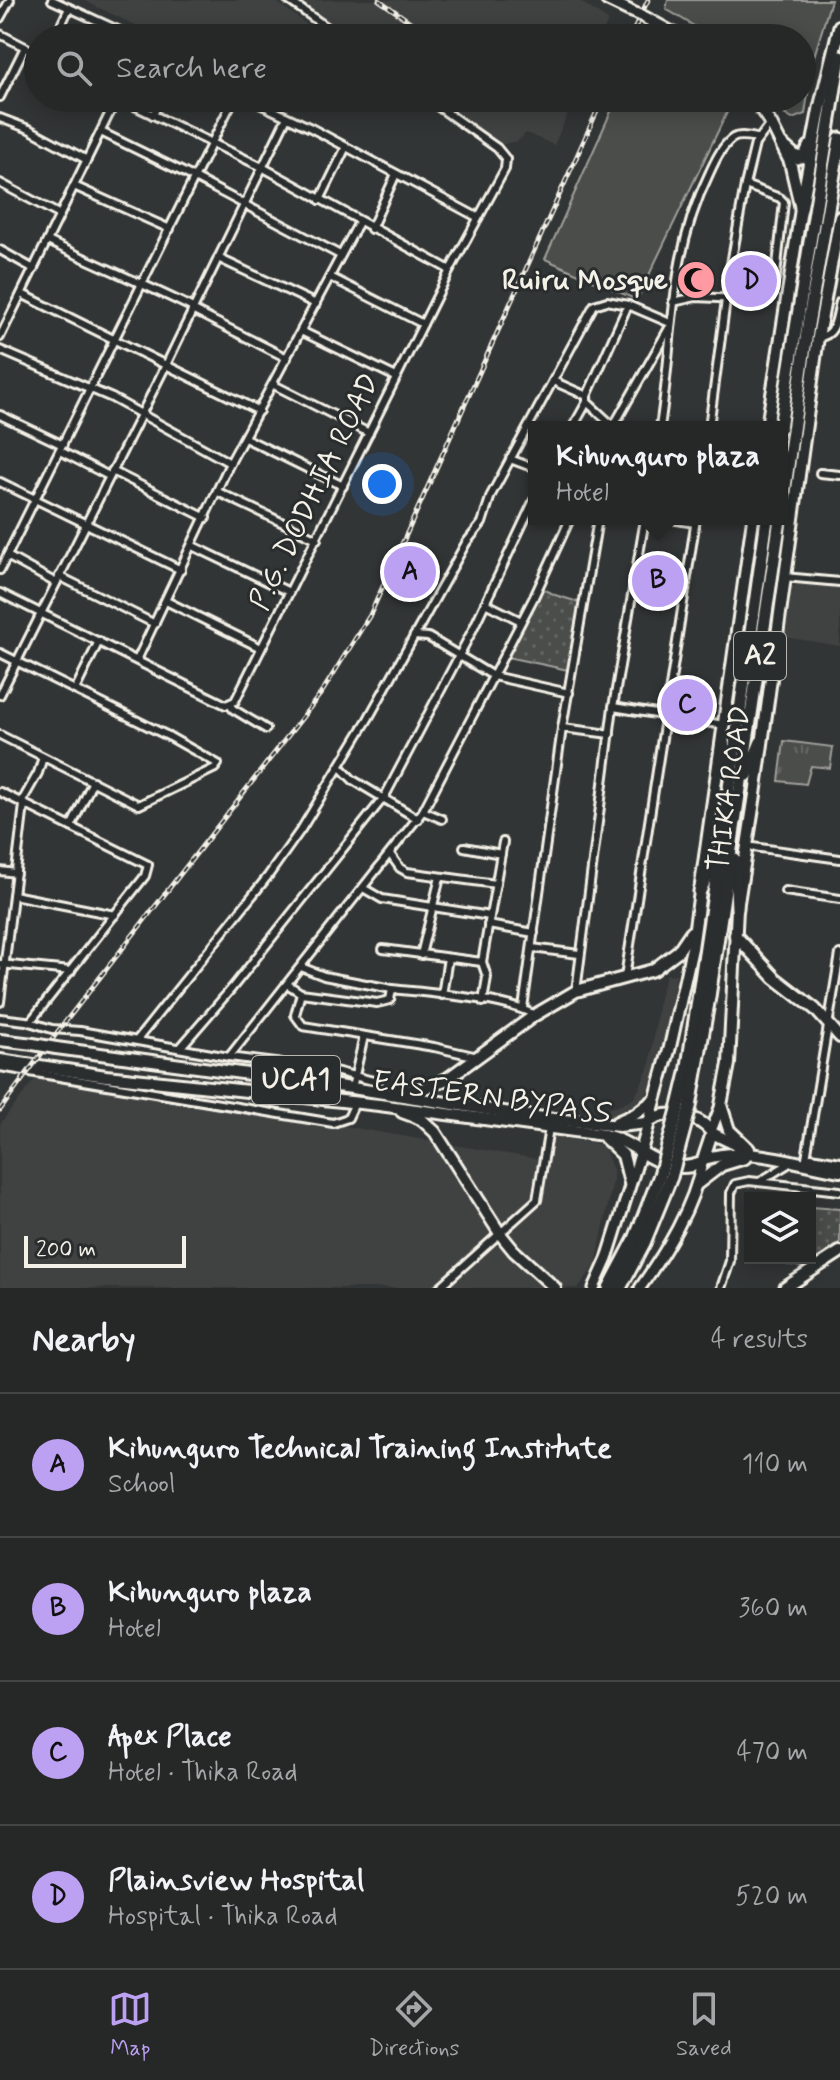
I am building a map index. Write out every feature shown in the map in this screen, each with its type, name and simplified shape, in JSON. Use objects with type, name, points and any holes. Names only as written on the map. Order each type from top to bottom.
[{"type":"highway","points":[[801,209],[820,108],[840,26]]},
{"type":"highway","points":[[781,421],[840,57]]},
{"type":"highway","points":[[782,145],[797,158],[805,156],[820,108]]},
{"type":"highway","points":[[788,466],[840,139]]},
{"type":"highway","name":"THIKA ROAD","points":[[620,1288],[644,1243],[671,1177],[701,1044],[720,888],[718,852],[766,525]]},
{"type":"highway","name":"THIKA ROAD","points":[[609,1288],[635,1239],[672,1134],[687,1073],[720,888],[733,839],[779,525]]},
{"type":"highway","points":[[723,732],[727,791]]},
{"type":"highway","points":[[740,793],[761,742]]},
{"type":"highway","points":[[733,839],[737,909]]},
{"type":"highway","points":[[700,891],[718,852]]},
{"type":"main road","points":[[607,0],[657,24]]},
{"type":"main road","points":[[763,112],[782,145],[795,180],[801,209],[768,421]]},
{"type":"main road","name":"THIKA ROAD","points":[[712,1132],[729,1064],[737,909],[818,337],[840,217]]},
{"type":"main road","name":"THIKA ROAD","points":[[648,1122],[678,1016],[695,926],[752,525]]},
{"type":"main road","points":[[763,638],[779,610]]},
{"type":"main road","points":[[376,1091],[422,1089],[434,1085],[535,1015],[576,991],[653,970],[683,945],[695,926]]},
{"type":"main road","points":[[735,935],[775,978],[815,1009],[840,1037]]},
{"type":"main road","name":"EASTERN BYPASS","points":[[0,1040],[353,1082],[376,1091],[605,1125]]},
{"type":"main road","name":"EASTERN BYPASS","points":[[0,1060],[596,1134],[622,1140],[641,1151]]},
{"type":"main road","points":[[605,1125],[628,1118],[655,1098]]},
{"type":"main road","points":[[379,1105],[421,1119],[435,1132],[501,1235],[555,1288]]},
{"type":"main road","points":[[721,1105],[729,1130],[752,1152]]},
{"type":"main road","points":[[594,1288],[607,1259],[648,1122],[660,1115],[696,1119],[732,1144],[752,1152],[790,1163],[838,1169]]},
{"type":"main road","name":"UCA1","points":[[605,1125],[648,1122]]},
{"type":"main road","points":[[640,1288],[666,1249],[697,1184],[712,1132]]},
{"type":"main road","points":[[596,1134],[609,1140],[621,1152],[630,1183]]},
{"type":"main road","points":[[641,1151],[659,1164],[682,1168],[729,1154],[752,1152],[806,1158],[838,1169]]},
{"type":"main road","points":[[697,1184],[722,1165],[752,1152]]},
{"type":"main road","points":[[785,1288],[840,1252]]},
{"type":"street","points":[[0,18],[10,0]]},
{"type":"street","points":[[52,0],[103,24]]},
{"type":"street","points":[[288,0],[322,24]]},
{"type":"street","points":[[62,24],[69,8]]},
{"type":"street","points":[[0,34],[24,46]]},
{"type":"street","points":[[0,97],[24,49]]},
{"type":"street","points":[[0,337],[111,112]]},
{"type":"street","points":[[147,112],[262,167],[450,270]]},
{"type":"street","points":[[0,570],[227,112]]},
{"type":"street","points":[[276,112],[477,217]]},
{"type":"street","name":"P.G. DODHIA ROAD","points":[[230,705],[235,701],[317,539],[477,217],[505,169],[506,159],[497,148],[446,112]]},
{"type":"street","points":[[0,695],[287,117]]},
{"type":"street","points":[[0,118],[29,129],[87,160]]},
{"type":"street","points":[[710,421],[745,185],[757,138],[771,124]]},
{"type":"street","points":[[101,132],[340,255]]},
{"type":"street","points":[[661,421],[669,325],[695,201],[712,168],[733,138],[757,138]]},
{"type":"street","points":[[320,200],[346,147]]},
{"type":"street","points":[[371,229],[396,174]]},
{"type":"street","points":[[0,183],[60,215]]},
{"type":"street","points":[[673,302],[696,297],[768,300],[776,275],[784,202],[745,185]]},
{"type":"street","points":[[74,186],[170,229]]},
{"type":"street","points":[[137,660],[230,463],[359,222]]},
{"type":"street","points":[[48,241],[113,273],[143,283],[287,358]]},
{"type":"street","points":[[0,250],[34,269]]},
{"type":"street","points":[[218,258],[316,304]]},
{"type":"street","points":[[776,275],[790,277]]},
{"type":"street","points":[[330,277],[423,324]]},
{"type":"street","points":[[22,294],[259,411]]},
{"type":"street","points":[[531,421],[594,305],[607,301],[628,305],[669,325]]},
{"type":"street","points":[[818,337],[826,337],[832,331],[840,302]]},
{"type":"street","points":[[576,421],[628,305]]},
{"type":"street","points":[[0,317],[8,321]]},
{"type":"street","points":[[616,421],[669,325]]},
{"type":"street","points":[[301,331],[396,377]]},
{"type":"street","points":[[657,345],[669,346]]},
{"type":"street","points":[[0,350],[89,389],[230,463]]},
{"type":"street","points":[[553,381],[587,399],[608,421]]},
{"type":"street","points":[[274,385],[369,433]]},
{"type":"street","points":[[0,415],[111,474],[206,518]]},
{"type":"street","points":[[137,1040],[268,876],[340,767],[466,543],[482,523],[491,495],[528,426]]},
{"type":"street","points":[[245,438],[343,486]]},
{"type":"street","points":[[510,459],[528,466]]},
{"type":"street","points":[[820,473],[840,475]]},
{"type":"street","points":[[0,482],[181,570]]},
{"type":"street","points":[[218,492],[317,539]]},
{"type":"street","points":[[180,1048],[232,988],[383,798],[459,655],[528,513]]},
{"type":"street","points":[[229,1057],[418,819],[567,525]]},
{"type":"street","points":[[523,1008],[562,728],[597,525]]},
{"type":"street","points":[[576,991],[613,707],[644,525]]},
{"type":"street","points":[[625,977],[695,525]]},
{"type":"street","points":[[193,546],[289,592]]},
{"type":"street","points":[[0,549],[155,624]]},
{"type":"street","points":[[784,577],[840,582]]},
{"type":"street","points":[[0,593],[230,705],[266,729]]},
{"type":"street","points":[[166,601],[261,648]]},
{"type":"street","points":[[485,603],[521,621]]},
{"type":"street","points":[[414,636],[428,637],[493,676],[569,693]]},
{"type":"street","points":[[75,690],[99,641]]},
{"type":"street","points":[[0,653],[218,764],[141,805],[0,735]]},
{"type":"street","points":[[613,707],[664,716],[723,732]]},
{"type":"street","points":[[562,728],[610,734]]},
{"type":"street","points":[[0,1002],[23,804],[43,757]]},
{"type":"street","points":[[340,767],[353,780],[418,819]]},
{"type":"street","points":[[71,827],[93,781]]},
{"type":"street","points":[[0,792],[148,865],[145,876],[30,1022]]},
{"type":"street","points":[[423,811],[442,819]]},
{"type":"street","points":[[483,1002],[487,977],[482,962],[503,842]]},
{"type":"street","points":[[746,846],[840,859]]},
{"type":"street","points":[[464,847],[501,854]]},
{"type":"street","points":[[390,854],[407,872],[496,884]]},
{"type":"street","points":[[0,871],[16,873]]},
{"type":"street","points":[[421,955],[440,877]]},
{"type":"street","points":[[363,888],[382,899],[432,907],[534,933]]},
{"type":"street","points":[[785,891],[840,899]]},
{"type":"street","points":[[13,895],[115,915]]},
{"type":"street","points":[[532,948],[579,954]]},
{"type":"street","points":[[383,949],[482,962]]},
{"type":"street","points":[[806,1158],[840,954]]},
{"type":"street","points":[[442,995],[448,958]]},
{"type":"street","points":[[2,964],[71,971]]},
{"type":"street","points":[[301,967],[324,976],[392,989],[523,1008],[535,1015]]},
{"type":"street","points":[[287,984],[301,993],[384,1002],[390,1000],[392,989]]},
{"type":"street","points":[[301,993],[295,1015],[300,1024],[478,1057]]},
{"type":"street","points":[[0,1018],[229,1057],[331,1070],[353,1082],[364,1036]]},
{"type":"street","points":[[0,1067],[333,1123],[348,1118],[355,1103]]},
{"type":"street","points":[[439,1288],[537,1200],[549,1128]]},
{"type":"street","points":[[759,1182],[790,1163]]},
{"type":"street","points":[[721,1288],[730,1261],[732,1190],[741,1182],[840,1191]]},
{"type":"street","points":[[804,1288],[805,1275]]},
{"type":"shaded area","points":[[83,0],[274,0],[306,24],[132,24]]},
{"type":"shaded area","points":[[299,0],[578,0],[608,20],[606,24],[332,24]]},
{"type":"shaded area","points":[[452,112],[569,112],[554,145],[526,133],[518,141],[498,145]]},
{"type":"shaded area","points":[[737,264],[767,266],[765,297],[734,295]]},
{"type":"shaded area","points":[[807,583],[840,588],[840,646],[785,637],[792,586]]},
{"type":"shaded area","points":[[676,974],[666,1034],[653,1082],[645,1097],[622,1116],[598,1123],[586,1119],[603,1115],[602,1109],[633,1099],[650,1064],[659,998],[666,975]]},
{"type":"shaded area","points":[[39,1074],[537,1159],[548,1160],[553,1136],[603,1145],[613,1170],[613,1180],[596,1265],[578,1288],[0,1288],[0,1124]]},
{"type":"green space","points":[[668,0],[831,0],[816,50],[816,24],[691,24],[666,9]]},
{"type":"green space","points":[[611,112],[727,112],[637,300],[545,259]]},
{"type":"green space","points":[[781,112],[805,112],[805,114],[792,119]]},
{"type":"green space","points":[[542,588],[585,604],[573,671],[507,657]]},
{"type":"green space","points":[[784,741],[833,747],[830,768],[811,766],[806,784],[779,781]]},
{"type":"green space","points":[[816,1207],[840,1209],[840,1242],[816,1262]]},
{"type":"green space","points":[[785,1264],[813,1264],[808,1268]]},
{"type":"railway","points":[[379,0],[413,24]]},
{"type":"railway","points":[[637,24],[648,0]]},
{"type":"railway","points":[[0,1110],[322,692],[370,615],[597,112]]},
{"type":"place","name":"Ruiru Mosque","points":[[696,280]]},
{"type":"place","name":"Plainsview Hospital","points":[[751,281]]},
{"type":"place","name":"Kihunguro Technical Training Institute","points":[[410,572]]},
{"type":"place","name":"Kihunguro plaza","points":[[658,581]]},
{"type":"place","name":"Apex Place","points":[[687,705]]}]
